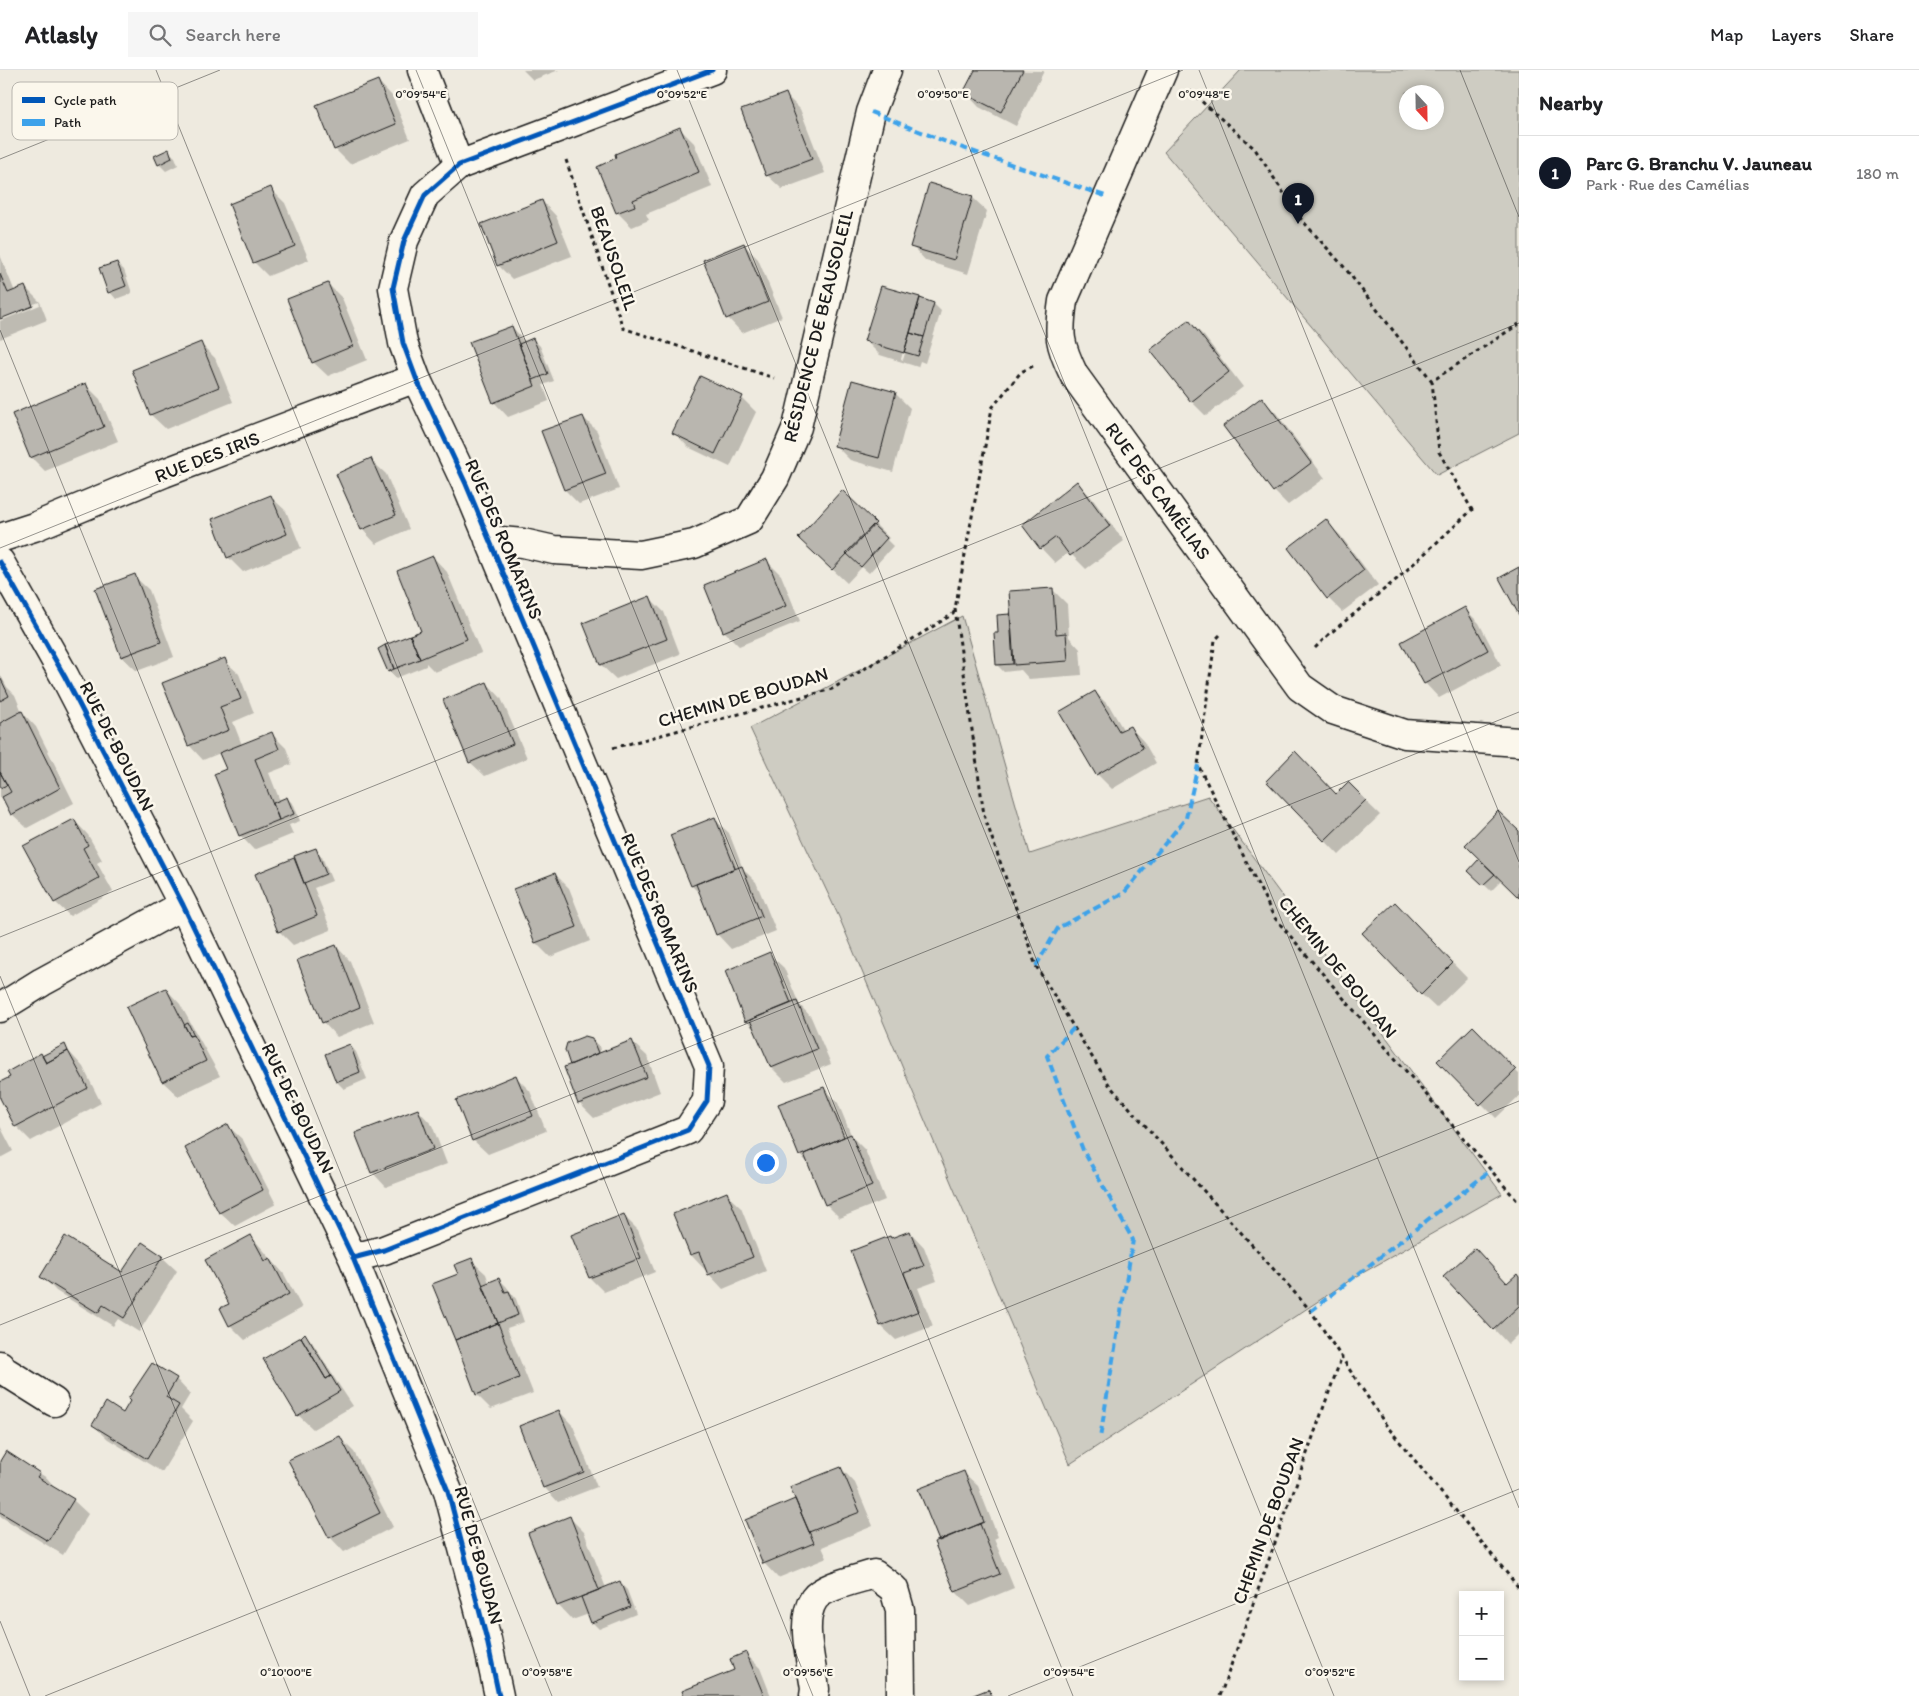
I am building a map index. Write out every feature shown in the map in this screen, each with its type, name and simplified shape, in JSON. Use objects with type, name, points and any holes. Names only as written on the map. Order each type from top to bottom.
[{"type":"street","points":[[422,70],[459,166]]},
{"type":"street","points":[[416,378],[403,343],[394,288],[404,241],[425,195],[459,166],[712,70]]},
{"type":"street","name":"RÉSIDENCE DE BEAUSOLEIL","points":[[489,540],[523,543],[554,550],[641,555],[694,544],[749,520],[775,478],[797,427],[871,112],[887,70]]},
{"type":"street","name":"RUE DES CAMÉLIAS","points":[[1163,70],[1063,301],[1058,331],[1062,352],[1074,376],[1300,687],[1333,710],[1405,734],[1519,742]]},
{"type":"street","name":"RUE DES IRIS","points":[[0,538],[34,527],[164,473],[416,378]]},
{"type":"street","name":"RUE DES ROMARINS","points":[[353,1258],[384,1250],[688,1130],[707,1101],[709,1066],[466,484],[416,378]]},
{"type":"street","name":"RUE DE BOUDAN","points":[[0,562],[64,677],[183,905],[353,1258],[448,1491],[487,1640],[499,1696]]},
{"type":"street","points":[[0,1008],[42,982],[183,905]]},
{"type":"street","points":[[0,1365],[3,1370],[54,1402]]},
{"type":"street","points":[[814,1696],[815,1689],[806,1619],[814,1598],[834,1587],[874,1574],[894,1589],[900,1610],[902,1696]]},
{"type":"path","points":[[1189,90],[1255,149],[1300,218],[1345,268],[1432,381],[1439,452],[1472,510],[1397,579],[1328,635],[1289,674]]},
{"type":"path","points":[[1432,381],[1519,324]]},
{"type":"path","points":[[1062,352],[1021,372],[992,408],[956,609],[984,815],[1036,966],[1110,1086],[1311,1310],[1386,1425],[1519,1588]]},
{"type":"shaded area","points":[[1241,70],[1519,70],[1519,433],[1437,475],[1164,152]]},
{"type":"shaded area","points":[[962,616],[1030,854],[1208,796],[1502,1194],[1352,1279],[1070,1464],[839,917],[750,728]]},
{"type":"building","points":[[975,70],[1023,70],[1001,112],[963,93]]},
{"type":"building","points":[[378,80],[396,124],[334,150],[316,105]]},
{"type":"building","points":[[786,93],[812,159],[766,176],[741,110]]},
{"type":"building","points":[[680,127],[699,172],[633,200],[635,206],[616,213],[597,167],[616,158],[615,154]]},
{"type":"building","points":[[169,149],[172,158],[158,165],[154,156]]},
{"type":"building","points":[[929,183],[973,196],[954,260],[910,247]]},
{"type":"building","points":[[271,187],[295,246],[253,263],[229,204]]},
{"type":"building","points":[[542,200],[558,241],[497,266],[481,224]]},
{"type":"building","points":[[744,243],[768,302],[726,319],[703,260]]},
{"type":"building","points":[[117,262],[126,286],[108,293],[99,268]]},
{"type":"building","points":[[0,274],[8,293],[25,286],[33,306],[0,319]]},
{"type":"building","points":[[328,283],[353,346],[312,363],[287,299]]},
{"type":"building","points":[[881,286],[920,297],[904,353],[864,341]]},
{"type":"building","points":[[920,298],[934,303],[924,337],[910,333]]},
{"type":"building","points":[[1189,320],[1229,372],[1191,402],[1150,350]]},
{"type":"building","points":[[512,326],[535,386],[493,403],[469,342]]},
{"type":"building","points":[[910,333],[924,337],[918,356],[904,352]]},
{"type":"building","points":[[533,338],[548,374],[533,380],[519,344]]},
{"type":"building","points":[[201,342],[219,387],[150,415],[132,370]]},
{"type":"building","points":[[700,376],[743,396],[715,454],[672,433]]},
{"type":"building","points":[[852,380],[896,392],[879,458],[834,446]]},
{"type":"building","points":[[86,383],[104,427],[30,458],[12,414]]},
{"type":"building","points":[[1262,397],[1311,463],[1273,492],[1223,426]]},
{"type":"building","points":[[583,416],[606,474],[564,490],[541,431]]},
{"type":"building","points":[[371,458],[396,515],[361,530],[336,474]]},
{"type":"building","points":[[1077,481],[1110,526],[1070,556],[1056,537],[1040,549],[1022,525]]},
{"type":"building","points":[[842,490],[876,523],[832,570],[798,538]]},
{"type":"building","points":[[271,495],[287,534],[227,558],[212,519]]},
{"type":"building","points":[[1326,519],[1364,570],[1327,599],[1288,548]]},
{"type":"building","points":[[873,525],[887,538],[861,567],[846,553]]},
{"type":"building","points":[[433,556],[467,639],[420,659],[410,635],[421,631],[397,571]]},
{"type":"building","points":[[767,559],[786,606],[723,632],[704,585]]},
{"type":"building","points":[[1519,567],[1519,615],[1499,578]]},
{"type":"building","points":[[135,574],[161,642],[121,657],[95,589]]},
{"type":"building","points":[[1053,588],[1056,634],[1066,633],[1068,661],[1014,665],[1009,591]]},
{"type":"building","points":[[650,596],[667,639],[600,665],[583,623]]},
{"type":"building","points":[[1465,607],[1488,650],[1424,684],[1401,642]]},
{"type":"building","points":[[1010,614],[1013,664],[996,665],[994,633],[998,633],[997,615]]},
{"type":"building","points":[[410,635],[420,659],[394,669],[385,645]]},
{"type":"building","points":[[385,645],[394,669],[388,672],[378,649]]},
{"type":"building","points":[[225,658],[241,699],[220,707],[229,730],[188,746],[162,683]]},
{"type":"building","points":[[0,680],[9,696],[0,701]]},
{"type":"building","points":[[487,682],[513,744],[469,763],[443,700]]},
{"type":"building","points":[[1095,691],[1119,731],[1130,726],[1143,748],[1096,775],[1059,712]]},
{"type":"building","points":[[22,711],[60,788],[11,815],[2,797],[11,792],[0,772],[0,723]]},
{"type":"building","points":[[272,732],[279,749],[255,759],[279,820],[239,836],[214,774],[226,769],[219,753]]},
{"type":"building","points":[[1295,751],[1336,794],[1348,782],[1366,800],[1324,841],[1266,781]]},
{"type":"building","points":[[0,772],[7,785],[0,788]]},
{"type":"building","points":[[287,797],[294,814],[279,820],[273,803]]},
{"type":"building","points":[[1498,811],[1519,831],[1519,898],[1465,845]]},
{"type":"building","points":[[715,817],[735,868],[691,886],[670,835]]},
{"type":"building","points":[[74,819],[88,845],[83,848],[99,878],[54,903],[23,846]]},
{"type":"building","points":[[316,848],[326,874],[304,883],[294,856]]},
{"type":"building","points":[[294,858],[317,916],[278,932],[255,874]]},
{"type":"building","points":[[1479,859],[1495,874],[1483,885],[1468,871]]},
{"type":"building","points":[[742,866],[762,916],[716,935],[696,884]]},
{"type":"building","points":[[555,873],[577,927],[535,943],[513,889]]},
{"type":"building","points":[[1395,902],[1453,963],[1421,995],[1362,933]]},
{"type":"building","points":[[336,945],[360,1007],[322,1023],[297,960]]},
{"type":"building","points":[[770,952],[791,1003],[745,1022],[725,971]]},
{"type":"building","points":[[166,988],[190,1036],[194,1035],[206,1061],[162,1082],[126,1007]]},
{"type":"building","points":[[797,1001],[817,1049],[771,1068],[750,1020]]},
{"type":"building","points":[[188,1023],[194,1035],[190,1036],[184,1025]]},
{"type":"building","points":[[1473,1026],[1516,1070],[1480,1105],[1437,1061]]},
{"type":"building","points":[[585,1036],[592,1038],[598,1053],[570,1065],[565,1050],[567,1043]]},
{"type":"building","points":[[632,1040],[647,1077],[578,1104],[564,1067]]},
{"type":"building","points":[[65,1044],[68,1051],[46,1063],[42,1056]]},
{"type":"building","points":[[350,1044],[360,1072],[336,1082],[325,1054]]},
{"type":"building","points":[[68,1051],[88,1088],[15,1127],[0,1098],[0,1082],[10,1077],[7,1072],[41,1053],[46,1063]]},
{"type":"building","points":[[516,1075],[533,1116],[472,1141],[456,1100]]},
{"type":"building","points":[[824,1087],[844,1137],[799,1156],[778,1104]]},
{"type":"building","points":[[418,1109],[433,1149],[371,1173],[355,1133]]},
{"type":"building","points":[[228,1124],[263,1190],[219,1213],[185,1148]]},
{"type":"building","points":[[851,1134],[872,1186],[825,1205],[804,1154]]},
{"type":"building","points":[[727,1192],[753,1257],[708,1275],[699,1252],[690,1255],[673,1214]]},
{"type":"building","points":[[624,1214],[641,1258],[589,1278],[571,1235]]},
{"type":"building","points":[[910,1231],[924,1266],[904,1273],[919,1311],[880,1326],[851,1251],[890,1236],[891,1238]]},
{"type":"building","points":[[251,1235],[265,1261],[270,1258],[289,1294],[229,1326],[220,1308],[229,1304],[205,1260]]},
{"type":"building","points":[[65,1236],[122,1272],[142,1242],[163,1256],[124,1318],[103,1305],[98,1313],[40,1277]]},
{"type":"building","points":[[1475,1248],[1507,1283],[1517,1274],[1519,1277],[1519,1306],[1493,1330],[1443,1277]]},
{"type":"building","points":[[472,1258],[498,1323],[455,1340],[432,1284],[458,1274],[454,1265]]},
{"type":"building","points":[[499,1278],[505,1292],[509,1291],[518,1315],[498,1323],[482,1285]]},
{"type":"building","points":[[498,1323],[519,1378],[476,1395],[455,1340]]},
{"type":"building","points":[[305,1333],[331,1376],[326,1379],[301,1337]]},
{"type":"building","points":[[301,1337],[326,1379],[331,1376],[340,1391],[297,1416],[263,1359]]},
{"type":"building","points":[[152,1363],[177,1378],[166,1397],[179,1405],[147,1459],[92,1425],[106,1402],[123,1413],[130,1401],[128,1399]]},
{"type":"building","points":[[559,1410],[584,1472],[543,1488],[519,1426]]},
{"type":"building","points":[[340,1436],[380,1513],[329,1538],[288,1460]]},
{"type":"building","points":[[6,1451],[40,1473],[37,1477],[74,1499],[48,1541],[0,1512],[0,1461]]},
{"type":"building","points":[[841,1467],[860,1512],[809,1532],[790,1487]]},
{"type":"building","points":[[964,1471],[984,1522],[939,1541],[918,1489]]},
{"type":"building","points":[[795,1499],[814,1543],[763,1564],[745,1520]]},
{"type":"building","points":[[570,1516],[599,1590],[557,1606],[528,1533]]},
{"type":"building","points":[[980,1524],[1000,1574],[955,1592],[934,1542]]},
{"type":"building","points":[[620,1581],[630,1607],[591,1623],[581,1597]]},
{"type":"building","points":[[746,1652],[764,1696],[684,1696],[682,1691],[734,1670],[730,1659]]},
{"type":"building","points":[[989,1689],[992,1696],[971,1696]]},
{"type":"marked path","points":[[871,112],[954,145],[1108,197]]},
{"type":"marked path","points":[[1036,966],[1058,928],[1124,893],[1186,818],[1198,765]]},
{"type":"marked path","points":[[1074,1028],[1047,1056],[1083,1150],[1133,1240],[1100,1438]]},
{"type":"marked path","points":[[1311,1311],[1491,1170]]},
{"type":"cycle path","points":[[353,1258],[384,1250],[688,1130],[707,1101],[709,1066],[466,484],[416,378],[403,343],[393,288],[404,241],[425,195],[459,165],[712,70]]},
{"type":"cycle path","points":[[0,562],[65,677],[183,905],[353,1258],[448,1491],[487,1640],[499,1696]]},
{"type":"place","name":"Parc G. Branchu V. Jauneau","points":[[1298,224]]}]
